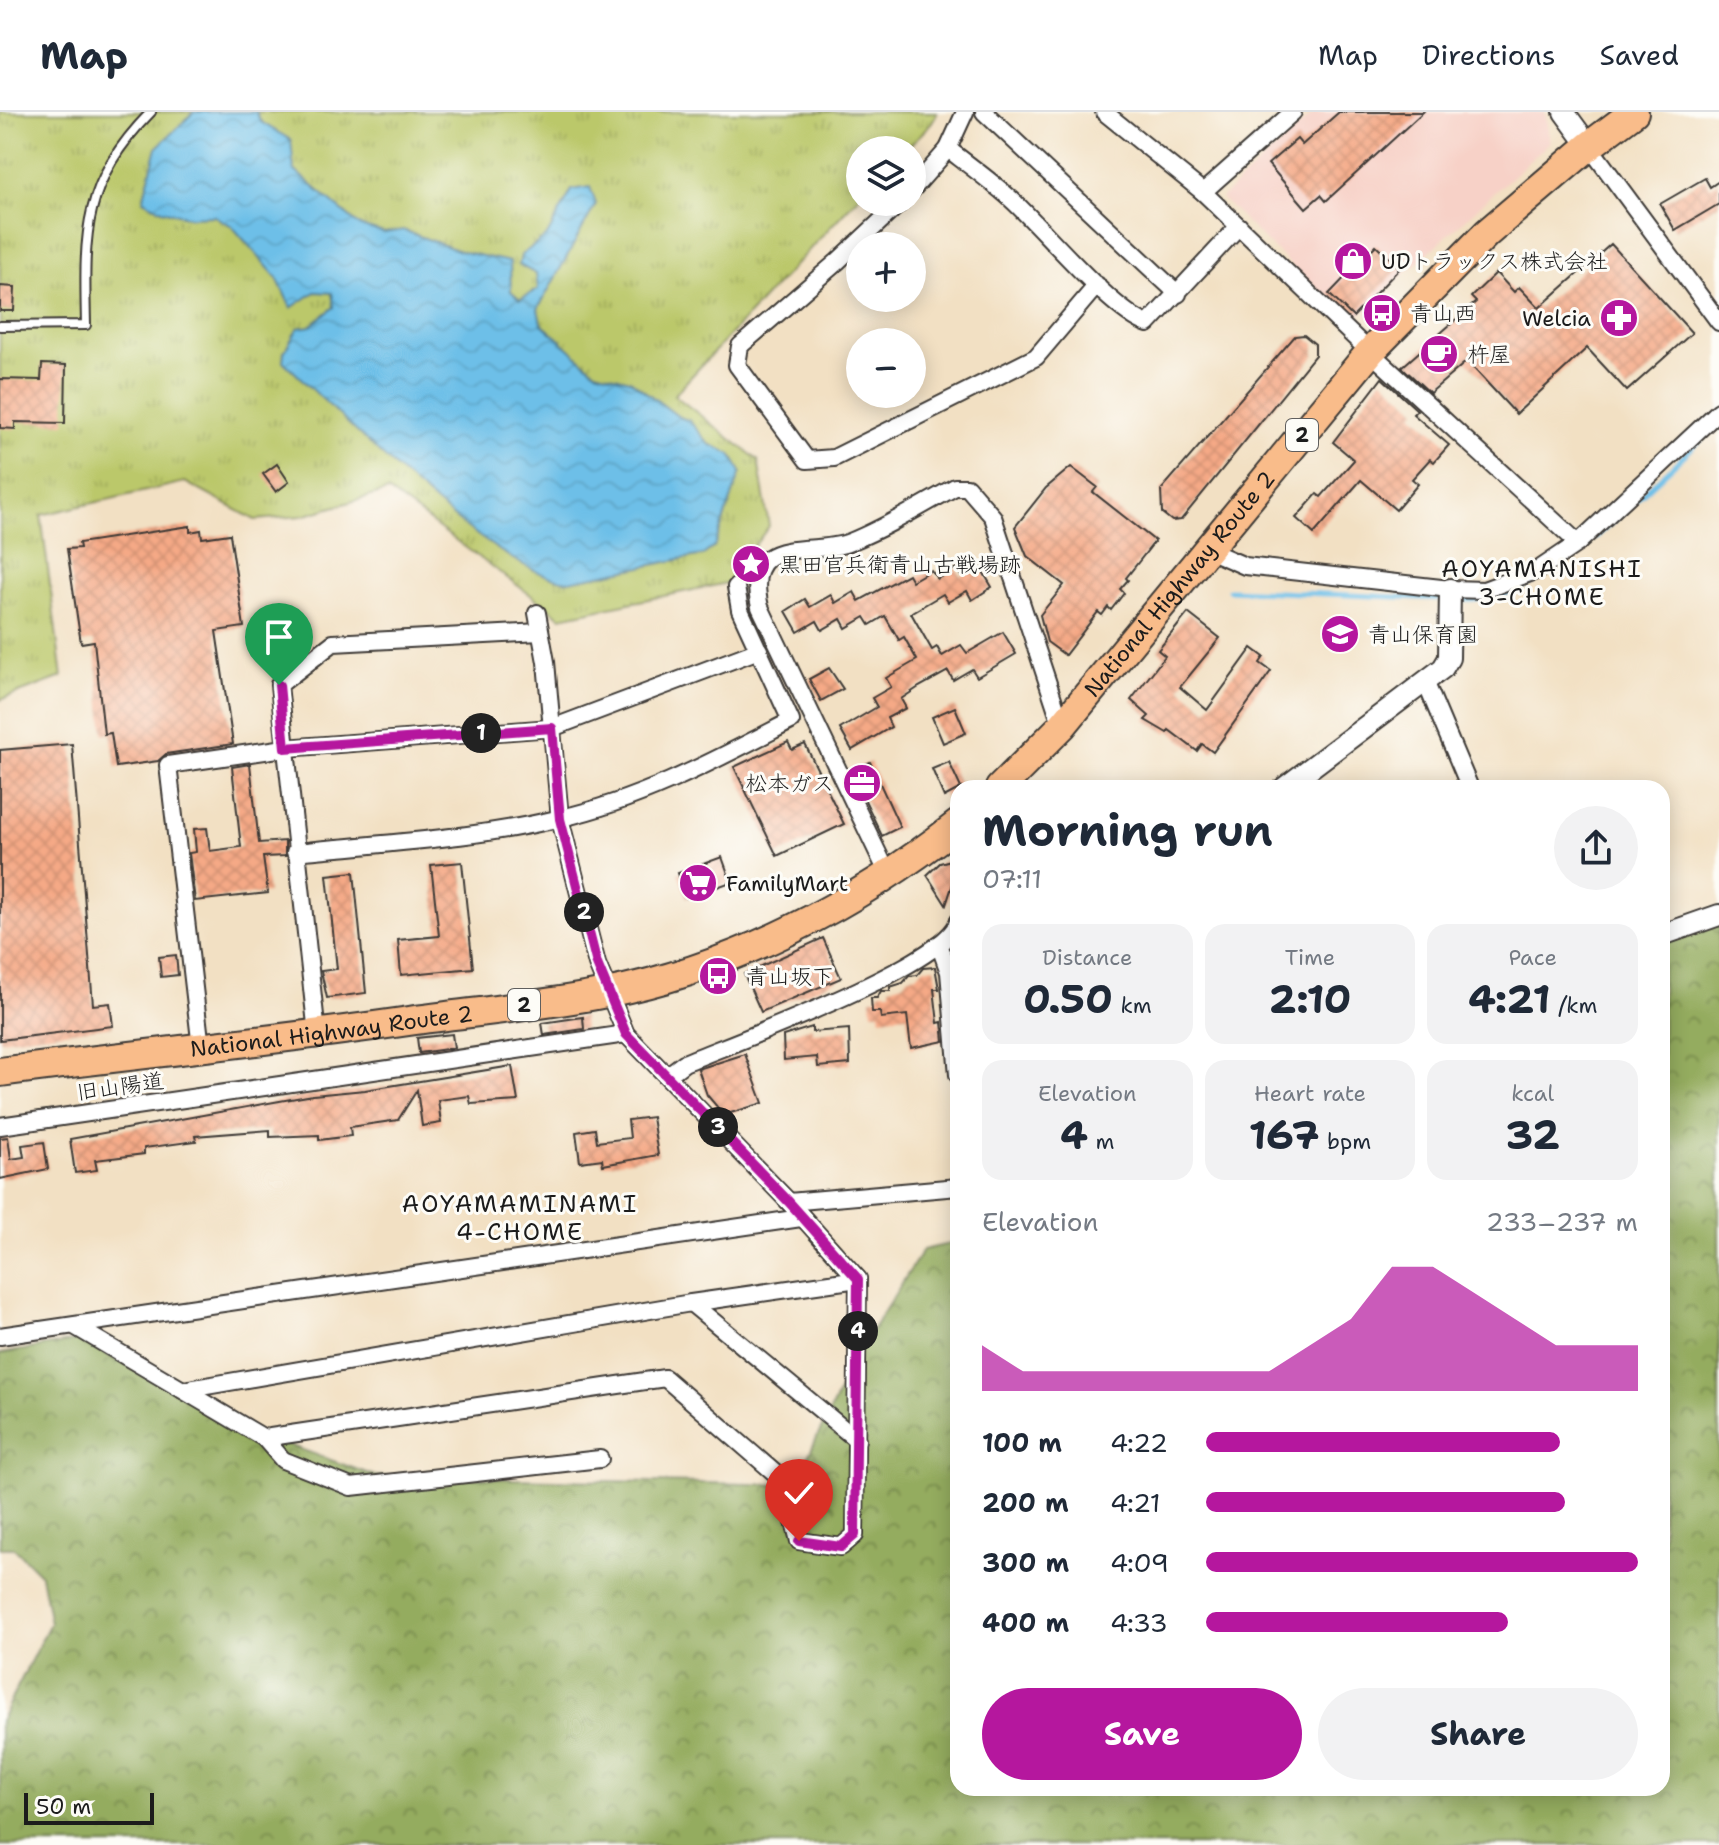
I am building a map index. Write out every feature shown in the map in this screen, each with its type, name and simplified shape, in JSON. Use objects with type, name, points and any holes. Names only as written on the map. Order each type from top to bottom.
[{"type":"highway","name":"National Highway Route 2","points":[[1008,780],[1062,726],[1370,352],[1487,233],[1634,112]]},
{"type":"highway","name":"National Highway Route 2","points":[[0,1072],[317,1034],[608,993],[689,970],[779,934],[888,874],[950,830]]},
{"type":"street","points":[[926,174],[948,149],[965,112]]},
{"type":"street","points":[[984,112],[1178,294]]},
{"type":"street","points":[[1203,192],[1293,112]]},
{"type":"street","points":[[1564,112],[1719,322]]},
{"type":"street","points":[[1109,113],[1203,192],[1370,352],[1578,543]]},
{"type":"street","points":[[948,149],[1011,199],[1097,285],[1139,321],[1148,324],[1239,226]]},
{"type":"street","points":[[886,216],[740,346],[737,365],[807,460],[834,458],[1036,357],[1097,285]]},
{"type":"street","points":[[1208,550],[1245,566],[1450,589],[1484,590],[1538,570],[1578,543],[1719,411]]},
{"type":"street","points":[[888,874],[760,607],[755,585],[760,568],[785,548],[845,544],[955,487],[967,487],[993,517],[1062,726]]},
{"type":"street","points":[[295,852],[461,835],[560,819],[662,786],[791,721],[740,610],[736,587]]},
{"type":"street","points":[[1295,780],[1443,668],[1449,658],[1450,589]]},
{"type":"street","points":[[264,1438],[665,1378],[783,1480],[799,1541],[841,1547],[855,1535],[858,1279],[789,1202],[626,1034],[597,964],[560,819],[537,613]]},
{"type":"street","points":[[317,1034],[279,685],[333,643],[540,632]]},
{"type":"street","points":[[201,1048],[168,765],[285,748],[552,728],[759,650]]},
{"type":"street","points":[[1425,681],[1467,780]]},
{"type":"street","points":[[1670,932],[1719,915]]},
{"type":"street","points":[[668,1075],[684,1063],[854,993],[939,944],[950,931]]},
{"type":"street","points":[[939,944],[950,983]]},
{"type":"street","name":"旧山陽道","points":[[0,1126],[626,1034]]},
{"type":"street","points":[[789,1202],[950,1188]]},
{"type":"street","points":[[0,1336],[801,1218]]},
{"type":"street","points":[[183,1390],[691,1303],[858,1279]]},
{"type":"street","points":[[691,1303],[857,1440]]},
{"type":"street","points":[[76,1327],[264,1438],[283,1460],[351,1487],[600,1459]]},
{"type":"lane","points":[[0,326],[86,325],[87,221],[123,140],[151,112]]},
{"type":"shaded area","name":"UDトラックス株式会社","points":[[1315,112],[1545,112],[1550,142],[1351,323],[1221,198]]},
{"type":"green space","points":[[0,112],[937,112],[919,136],[846,136],[846,210],[674,395],[758,460],[769,526],[727,583],[561,617],[388,491],[302,516],[255,520],[185,482],[41,515],[62,677],[0,700]]},
{"type":"green space","points":[[1719,921],[1719,1845],[0,1845],[0,1721],[50,1623],[41,1575],[14,1548],[0,1548],[0,1354],[80,1340],[258,1434],[375,1476],[794,1485],[859,1351],[923,1250],[950,1244],[950,1796],[1670,1796],[1670,940]]},
{"type":"water","points":[[194,112],[256,112],[261,122],[291,140],[294,170],[360,226],[384,233],[403,230],[460,251],[510,262],[511,291],[520,299],[538,289],[536,274],[519,265],[521,255],[547,236],[572,190],[590,187],[596,204],[538,309],[541,323],[596,371],[630,380],[679,417],[689,420],[709,444],[731,454],[741,472],[714,547],[703,555],[569,581],[538,572],[501,551],[420,489],[283,361],[284,352],[298,328],[310,326],[334,307],[332,293],[315,292],[291,308],[277,278],[232,226],[214,216],[190,217],[162,210],[143,200],[157,147]]},
{"type":"building","points":[[1339,112],[1423,112],[1326,201],[1321,195],[1306,208],[1268,164],[1297,139],[1302,145]]},
{"type":"building","points":[[1705,178],[1710,187],[1719,181],[1719,204],[1675,230],[1660,204]]},
{"type":"building","points":[[1611,244],[1692,333],[1627,391],[1587,348],[1516,414],[1467,361],[1430,393],[1402,367],[1476,302],[1471,297],[1496,273],[1514,292],[1519,287],[1539,308]]},
{"type":"building","points":[[1376,245],[1400,268],[1353,317],[1329,294]]},
{"type":"building","points":[[0,286],[15,287],[14,311],[0,311]]},
{"type":"building","points":[[1304,335],[1315,344],[1315,355],[1181,520],[1172,521],[1162,513],[1161,490],[1295,336]]},
{"type":"building","points":[[42,364],[66,365],[65,423],[15,422],[15,429],[0,428],[0,379],[41,380]]},
{"type":"building","points":[[1382,378],[1417,410],[1413,414],[1449,445],[1434,462],[1430,459],[1412,479],[1418,484],[1396,510],[1361,480],[1314,534],[1296,518],[1317,494],[1321,497],[1354,460],[1333,442]]},
{"type":"building","points":[[277,464],[289,482],[276,492],[263,474]]},
{"type":"building","points":[[1071,467],[1097,487],[1093,492],[1155,541],[1126,578],[1128,580],[1120,589],[1124,593],[1111,610],[1108,607],[1102,615],[1098,612],[1065,655],[1047,642],[1040,615],[1064,585],[1027,556],[1015,527],[1046,488]]},
{"type":"building","points":[[190,526],[190,532],[201,530],[202,538],[230,534],[244,627],[216,631],[233,744],[166,754],[158,761],[116,767],[111,733],[104,734],[94,641],[81,643],[67,549],[80,548],[79,543]]},
{"type":"building","points":[[979,565],[992,587],[972,600],[967,591],[948,602],[943,594],[911,613],[932,650],[937,647],[942,656],[961,645],[967,653],[1003,632],[1016,654],[977,677],[972,669],[953,680],[948,671],[919,687],[901,699],[906,708],[887,718],[891,727],[852,750],[840,729],[877,707],[872,698],[891,687],[886,678],[917,660],[904,637],[899,640],[885,616],[870,625],[865,617],[846,628],[841,619],[822,630],[817,621],[798,632],[786,611],[805,599],[810,607],[831,595],[835,603],[854,592],[859,601],[908,574],[912,581],[931,570],[937,579],[956,568],[961,576]]},
{"type":"building","points":[[1188,613],[1220,638],[1180,687],[1207,710],[1252,648],[1264,657],[1260,663],[1271,671],[1213,752],[1202,744],[1197,751],[1169,730],[1167,733],[1145,720],[1149,716],[1131,700],[1165,656],[1158,650]]},
{"type":"building","points":[[829,668],[843,689],[821,701],[809,679]]},
{"type":"building","points":[[955,707],[966,733],[943,743],[932,717]]},
{"type":"building","points":[[788,742],[792,750],[805,744],[844,824],[777,856],[734,767]]},
{"type":"building","points":[[72,744],[93,1005],[110,1003],[113,1026],[0,1040],[0,750]]},
{"type":"building","points":[[870,762],[900,827],[882,836],[851,771]]},
{"type":"building","points":[[949,762],[957,780],[950,780],[950,794],[944,797],[932,769]]},
{"type":"building","points":[[250,764],[259,843],[285,841],[285,856],[263,857],[268,893],[195,901],[189,853],[196,852],[194,829],[207,828],[210,851],[241,847],[232,767]]},
{"type":"building","points":[[722,857],[731,882],[687,898],[678,873]]},
{"type":"building","points":[[950,860],[950,893],[946,905],[927,875],[940,863]]},
{"type":"building","points":[[462,862],[473,968],[401,975],[398,940],[439,936],[431,865]]},
{"type":"building","points":[[354,872],[366,993],[327,998],[321,971],[337,969],[327,875]]},
{"type":"building","points":[[823,938],[841,978],[761,1012],[744,974]]},
{"type":"building","points":[[176,955],[178,975],[161,977],[159,957]]},
{"type":"building","points":[[935,967],[939,989],[934,989],[938,1023],[942,1022],[944,1041],[911,1048],[907,1015],[881,1018],[880,1012],[872,1012],[871,998],[877,998],[881,991],[890,991],[890,987],[917,975],[923,968]]},
{"type":"building","points":[[583,1017],[584,1029],[544,1035],[542,1023]]},
{"type":"building","points":[[812,1027],[812,1032],[849,1029],[850,1064],[818,1067],[817,1057],[784,1060],[783,1036]]},
{"type":"building","points":[[452,1034],[454,1048],[419,1053],[417,1038]]},
{"type":"building","points":[[745,1054],[763,1103],[724,1115],[707,1095],[698,1069]]},
{"type":"building","points":[[512,1066],[518,1101],[471,1104],[469,1096],[438,1100],[441,1123],[422,1126],[417,1090],[398,1120],[350,1127],[351,1136],[319,1140],[319,1135],[270,1137],[270,1130],[195,1136],[196,1141],[144,1148],[144,1154],[95,1160],[97,1170],[75,1173],[70,1139],[313,1095],[365,1090]]},
{"type":"building","points":[[652,1117],[658,1155],[603,1165],[602,1159],[580,1162],[576,1132],[595,1129],[597,1142],[630,1138],[628,1120]]},
{"type":"building","points":[[8,1137],[11,1159],[24,1157],[22,1145],[44,1142],[48,1169],[0,1179],[0,1138]]},
{"type":"waterway","points":[[1595,538],[1719,423]]},
{"type":"waterway","points":[[1454,600],[1502,595],[1545,574]]},
{"type":"waterway","points":[[1229,590],[1444,599]]},
{"type":"place","name":"UDトラックス株式会社","points":[[1353,261]]},
{"type":"place","name":"青山西","points":[[1382,313]]},
{"type":"place","name":"Welcia","points":[[1619,318]]},
{"type":"place","name":"杵屋","points":[[1439,354]]},
{"type":"place","name":"黒田官兵衛青山古戦場跡","points":[[751,564]]},
{"type":"place","name":"青山保育園","points":[[1340,634]]},
{"type":"place","name":"松本ガス","points":[[862,783]]},
{"type":"place","name":"FamilyMart","points":[[698,883]]},
{"type":"place","name":"青山坂下","points":[[718,976]]},
{"type":"district","name":"AOYAMANISHI 3-CHOME","points":[[1542,583]]},
{"type":"district","name":"AOYAMAMINAMI 4-CHOME","points":[[520,1218]]},
{"type":"route","points":[[279,685],[285,748],[552,728],[560,819],[597,964],[626,1034],[789,1202],[858,1279],[855,1535],[841,1547],[799,1541]]}]
